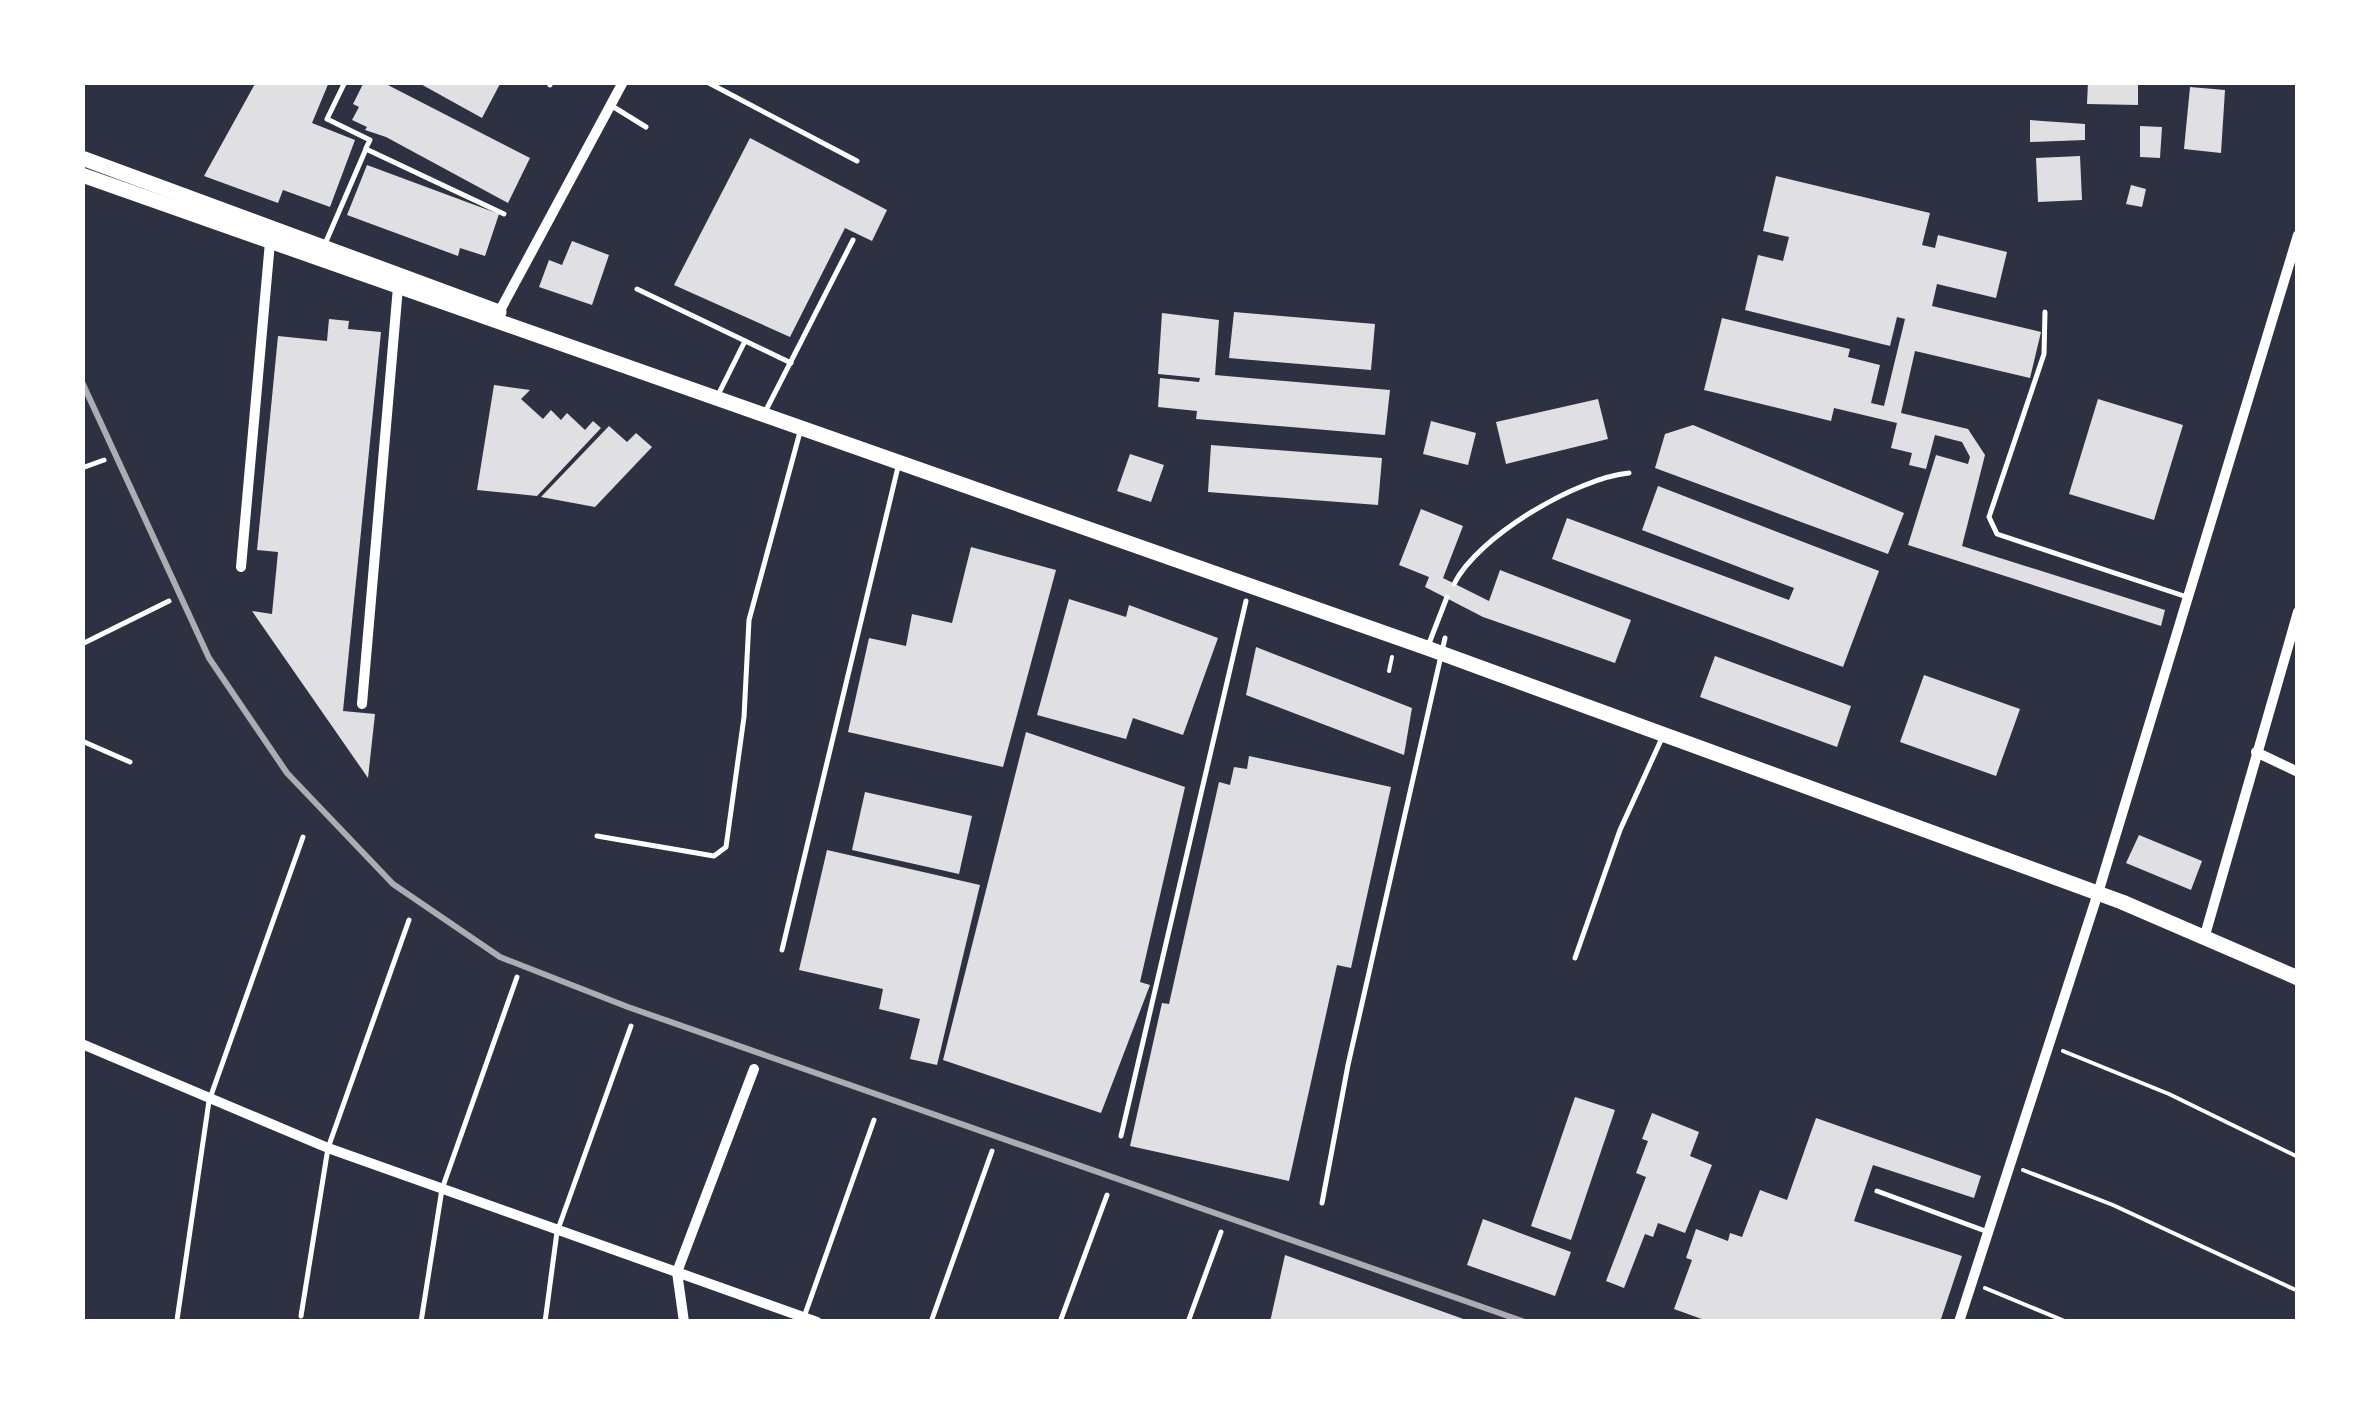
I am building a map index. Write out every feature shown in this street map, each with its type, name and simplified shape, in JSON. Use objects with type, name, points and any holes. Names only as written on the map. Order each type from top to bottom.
[{"type":"main road","points":[[82,158],[762,417],[1438,647],[1664,736],[2098,893],[2206,935],[2298,978]]},
{"type":"main road","points":[[82,175],[398,287],[496,317]]},
{"type":"street","points":[[496,317],[623,82]]},
{"type":"street","points":[[1959,1322],[2098,893],[2298,234]]},
{"type":"street","points":[[242,567],[270,242]]},
{"type":"street","points":[[362,704],[398,287]]},
{"type":"street","points":[[2206,935],[2298,612]]},
{"type":"street","points":[[2256,752],[2298,772]]},
{"type":"street","points":[[82,1044],[209,1101],[328,1148],[817,1322]]},
{"type":"street","points":[[684,1322],[677,1272],[754,1069]]},
{"type":"lane","points":[[324,248],[370,140],[327,120],[345,82]]},
{"type":"lane","points":[[707,82],[857,161]]},
{"type":"lane","points":[[612,106],[646,127]]},
{"type":"lane","points":[[366,148],[504,214]]},
{"type":"lane","points":[[762,417],[853,240]]},
{"type":"lane","points":[[638,288],[791,363]]},
{"type":"lane","points":[[2045,312],[2044,354],[1989,517],[1992,527],[1997,534],[2187,597]]},
{"type":"lane","points":[[715,400],[745,341]]},
{"type":"lane","points":[[596,836],[714,856],[726,847],[744,717],[749,620],[800,430]]},
{"type":"lane","points":[[82,468],[104,460]]},
{"type":"lane","points":[[782,950],[899,464]]},
{"type":"lane","points":[[1454,584],[1484,547],[1545,505],[1604,476],[1629,473]]},
{"type":"lane","points":[[1322,1203],[1447,597]]},
{"type":"lane","points":[[82,644],[169,601]]},
{"type":"lane","points":[[1121,1136],[1246,601]]},
{"type":"lane","points":[[1575,958],[1620,830],[1664,736]]},
{"type":"lane","points":[[82,741],[130,762]]},
{"type":"lane","points":[[177,1320],[209,1101],[303,836]]},
{"type":"lane","points":[[301,1316],[328,1148],[409,920]]},
{"type":"lane","points":[[422,1322],[442,1189],[517,977]]},
{"type":"lane","points":[[545,1322],[558,1232],[632,1026]]},
{"type":"lane","points":[[804,1317],[874,1120]]},
{"type":"lane","points":[[931,1322],[992,1151]]},
{"type":"lane","points":[[1877,1192],[1988,1232]]},
{"type":"lane","points":[[1060,1322],[1107,1195]]},
{"type":"lane","points":[[1188,1322],[1221,1232]]},
{"type":"path","points":[[2049,1045],[2169,1094],[2298,1157]]},
{"type":"path","points":[[2010,1165],[2113,1205],[2298,1291]]},
{"type":"path","points":[[1972,1282],[2067,1322]]},
{"type":"building","points":[[256,82],[329,82],[312,123],[355,140],[330,207],[283,190],[278,203],[204,176]]},
{"type":"building","points":[[364,82],[382,82],[530,158],[508,203],[352,120],[359,107],[353,104]]},
{"type":"building","points":[[417,82],[501,82],[482,118]]},
{"type":"building","points":[[2088,82],[2138,82],[2138,105],[2087,104]]},
{"type":"building","points":[[2190,87],[2225,90],[2221,153],[2184,149]]},
{"type":"building","points":[[2030,120],[2085,124],[2085,140],[2030,142]]},
{"type":"building","points":[[2140,126],[2162,127],[2160,158],[2140,157]]},
{"type":"building","points":[[750,138],[887,210],[872,241],[845,228],[790,337],[674,285]]},
{"type":"building","points":[[2080,156],[2082,200],[2038,202],[2036,158]]},
{"type":"building","points":[[367,165],[499,214],[485,256],[460,248],[458,256],[347,215]]},
{"type":"building","points":[[1776,176],[1930,213],[1922,245],[1935,248],[1938,235],[2007,252],[1996,298],[1937,284],[1932,306],[2041,332],[2030,378],[1915,351],[1901,413],[1968,429],[1985,455],[1962,546],[2165,610],[2161,626],[1908,545],[1936,455],[1968,464],[1970,457],[1962,442],[1935,435],[1926,469],[1909,465],[1912,453],[1891,448],[1897,423],[1834,408],[1831,421],[1704,390],[1722,318],[1850,349],[1848,357],[1880,365],[1871,403],[1884,406],[1905,319],[1897,317],[1890,346],[1745,310],[1758,255],[1783,261],[1789,237],[1763,231]]},
{"type":"building","points":[[2131,185],[2146,189],[2142,207],[2126,204]]},
{"type":"building","points":[[572,241],[609,255],[592,305],[539,287],[549,260],[562,265]]},
{"type":"building","points":[[1234,312],[1375,324],[1371,370],[1229,358]]},
{"type":"building","points":[[1162,313],[1219,320],[1215,375],[1390,390],[1385,435],[1196,419],[1197,411],[1158,407],[1160,378],[1199,382],[1200,378],[1158,374]]},
{"type":"building","points":[[329,319],[349,321],[348,329],[381,332],[343,711],[375,714],[368,778],[252,611],[272,614],[278,552],[257,550],[278,336],[327,341]]},
{"type":"building","points":[[494,385],[530,390],[521,399],[543,419],[551,410],[561,420],[567,413],[585,430],[593,421],[601,428],[537,496],[477,490]]},
{"type":"building","points":[[1598,399],[1608,439],[1506,464],[1496,422]]},
{"type":"building","points":[[2098,399],[2183,425],[2154,520],[2069,494]]},
{"type":"building","points":[[1431,421],[1476,433],[1468,465],[1423,454]]},
{"type":"building","points":[[1693,425],[1904,513],[1888,554],[1655,468],[1665,434]]},
{"type":"building","points":[[609,426],[627,442],[636,433],[652,447],[595,507],[541,497]]},
{"type":"building","points":[[1211,445],[1382,458],[1378,505],[1208,492]]},
{"type":"building","points":[[1130,454],[1164,465],[1151,502],[1117,491]]},
{"type":"building","points":[[1658,486],[1879,571],[1843,667],[1552,559],[1567,518],[1789,600],[1794,588],[1642,530]]},
{"type":"building","points":[[1421,509],[1463,526],[1443,578],[1489,601],[1500,570],[1631,620],[1615,663],[1483,617],[1425,587],[1429,577],[1399,565]]},
{"type":"building","points":[[971,547],[1056,570],[1003,767],[848,732],[869,638],[906,646],[912,614],[952,623]]},
{"type":"building","points":[[1069,599],[1126,617],[1129,605],[1218,638],[1183,735],[1133,718],[1126,739],[1037,715]]},
{"type":"building","points":[[1256,647],[1412,708],[1404,755],[1246,695]]},
{"type":"building","points":[[1715,656],[1851,706],[1837,747],[1700,697]]},
{"type":"building","points":[[1924,675],[2020,709],[1996,776],[1900,742]]},
{"type":"building","points":[[1026,732],[1185,787],[1140,982],[1150,985],[1101,1113],[943,1060]]},
{"type":"building","points":[[1249,756],[1391,787],[1351,968],[1337,965],[1289,1181],[1130,1146],[1162,1003],[1169,1004],[1219,782],[1230,785],[1234,767],[1247,769]]},
{"type":"building","points":[[865,792],[972,816],[959,874],[852,850]]},
{"type":"building","points":[[2139,835],[2202,861],[2191,890],[2126,863]]},
{"type":"building","points":[[827,850],[980,885],[937,1065],[910,1059],[920,1019],[879,1009],[883,989],[799,970]]},
{"type":"building","points":[[1575,1097],[1615,1110],[1571,1240],[1531,1226]]},
{"type":"building","points":[[1652,1113],[1699,1132],[1690,1156],[1712,1165],[1685,1233],[1658,1223],[1653,1237],[1645,1234],[1624,1288],[1606,1281],[1646,1177],[1636,1173],[1648,1141],[1642,1139]]},
{"type":"building","points":[[1816,1118],[1981,1176],[1974,1198],[1873,1165],[1854,1221],[1962,1256],[1940,1322],[1710,1322],[1674,1309],[1692,1260],[1686,1258],[1696,1229],[1728,1241],[1730,1233],[1742,1237],[1760,1190],[1787,1200]]},
{"type":"building","points":[[1483,1219],[1571,1252],[1555,1296],[1467,1265]]},
{"type":"building","points":[[1285,1255],[1469,1321],[1469,1322],[1270,1322]]},
{"type":"railway","points":[[82,382],[209,658],[287,773],[393,884],[500,957],[628,1007],[1525,1322]]}]
